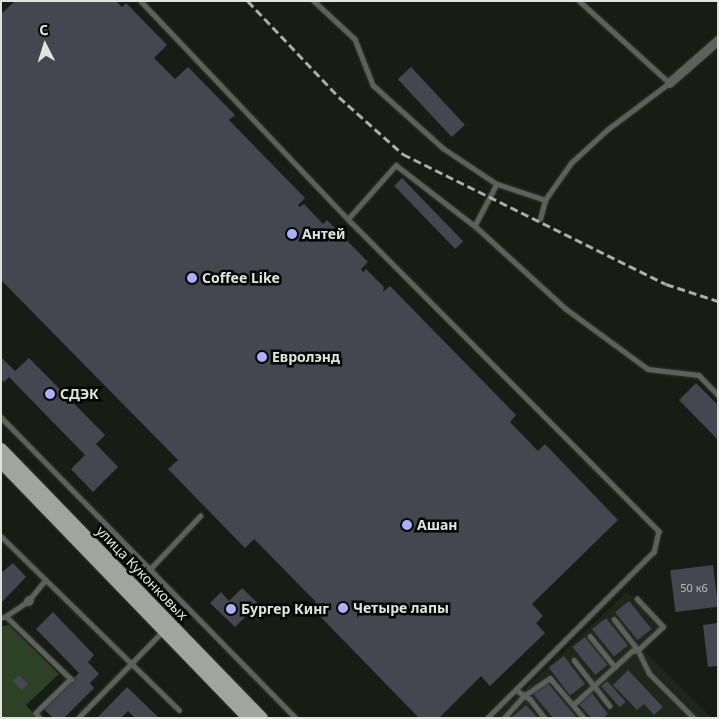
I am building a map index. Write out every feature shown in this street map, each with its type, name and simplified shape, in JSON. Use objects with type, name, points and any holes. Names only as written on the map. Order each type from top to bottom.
[{"type":"main road","name":"улица Куконковых","points":[[1,448],[262,718]]},
{"type":"main road","name":"улица Куконковых","points":[[1,462],[164,630],[236,712],[248,718]]},
{"type":"street","points":[[669,83],[718,40]]},
{"type":"lane","points":[[141,1],[348,219],[659,531],[654,552],[488,718]]},
{"type":"lane","points":[[540,219],[545,200],[571,163],[608,129],[669,83],[579,1]]},
{"type":"lane","points":[[317,3],[355,39],[373,85],[443,148],[497,184],[545,200]]},
{"type":"lane","points":[[348,219],[396,165],[475,226],[565,308],[648,369],[699,375],[718,395]]},
{"type":"lane","points":[[475,226],[497,184]]},
{"type":"lane","points":[[1,417],[296,718]]},
{"type":"lane","points":[[150,569],[200,516]]},
{"type":"lane","points":[[1,536],[179,710]]},
{"type":"lane","points":[[40,718],[36,714],[70,678],[3,617],[28,601],[45,580]]},
{"type":"lane","points":[[573,705],[632,650],[638,650],[663,627],[637,599]]},
{"type":"lane","points":[[614,619],[638,650],[649,673],[694,718]]},
{"type":"lane","points":[[78,718],[164,630]]},
{"type":"lane","points":[[590,636],[615,667]]},
{"type":"lane","points":[[574,660],[610,706]]},
{"type":"lane","points":[[504,718],[525,696],[550,678],[584,718]]},
{"type":"lane","points":[[516,690],[525,696],[545,718]]},
{"type":"shaded area","points":[[627,592],[661,626],[643,650],[712,718],[494,718]]},
{"type":"green space","points":[[9,625],[59,674],[26,705],[37,718],[1,718],[1,626]]},
{"type":"building","name":"Евролэнд","points":[[15,1],[116,1],[122,7],[126,3],[167,45],[154,58],[175,79],[188,67],[235,115],[229,120],[305,198],[298,205],[300,207],[304,204],[323,224],[327,220],[368,262],[361,269],[363,272],[366,269],[384,287],[383,292],[390,286],[516,415],[510,422],[538,451],[545,444],[618,520],[532,604],[543,616],[536,623],[545,633],[490,686],[481,676],[439,718],[419,718],[311,607],[316,602],[254,539],[245,548],[168,469],[178,460],[1,280],[1,14]]},
{"type":"building","points":[[411,67],[465,125],[452,137],[398,79]]},
{"type":"building","points":[[402,178],[463,241],[455,249],[394,186]]},
{"type":"building","points":[[1,357],[15,371],[29,358],[105,435],[96,444],[118,467],[93,492],[71,469],[85,455],[9,377],[4,382],[1,380]]},
{"type":"building","points":[[696,383],[718,405],[718,440],[679,400]]},
{"type":"building","points":[[13,563],[26,577],[1,603],[1,573]]},
{"type":"building","points":[[713,565],[718,607],[675,612],[670,570]]},
{"type":"building","points":[[242,588],[267,612],[258,621],[249,613],[235,627],[210,603],[221,592],[229,601]]},
{"type":"building","points":[[629,601],[652,629],[638,640],[615,612]]},
{"type":"building","points":[[53,612],[94,655],[88,662],[99,674],[90,683],[94,688],[64,718],[53,718],[43,708],[79,673],[36,629]]},
{"type":"building","points":[[606,618],[628,645],[614,657],[592,629]]},
{"type":"building","points":[[718,623],[718,666],[708,667],[703,625]]},
{"type":"building","points":[[585,637],[608,665],[595,675],[573,647]]},
{"type":"building","points":[[564,656],[585,684],[570,695],[549,667]]},
{"type":"building","points":[[628,670],[663,707],[654,715],[644,704],[637,710],[613,685]]},
{"type":"building","points":[[19,675],[28,684],[22,691],[13,681]]},
{"type":"building","points":[[607,681],[626,702],[620,707],[601,686]]},
{"type":"building","points":[[547,682],[577,718],[553,718],[533,694]]},
{"type":"building","points":[[127,687],[159,718],[135,718],[128,711],[121,718],[97,718]]},
{"type":"building","points":[[592,693],[608,714],[603,718],[591,718],[579,704]]},
{"type":"building","points":[[526,705],[538,718],[511,718]]},
{"type":"railway","points":[[248,1],[339,97],[403,154],[666,284],[718,301]]},
{"type":"place","name":"Антей","points":[[292,234]]},
{"type":"place","name":"Coffee Like","points":[[192,278]]},
{"type":"place","name":"Евролэнд","points":[[262,357]]},
{"type":"place","name":"СДЭК","points":[[50,394]]},
{"type":"place","name":"Ашан","points":[[407,525]]},
{"type":"place","name":"Четыре лапы","points":[[343,608]]},
{"type":"place","name":"Бургер Кинг","points":[[231,609]]}]
